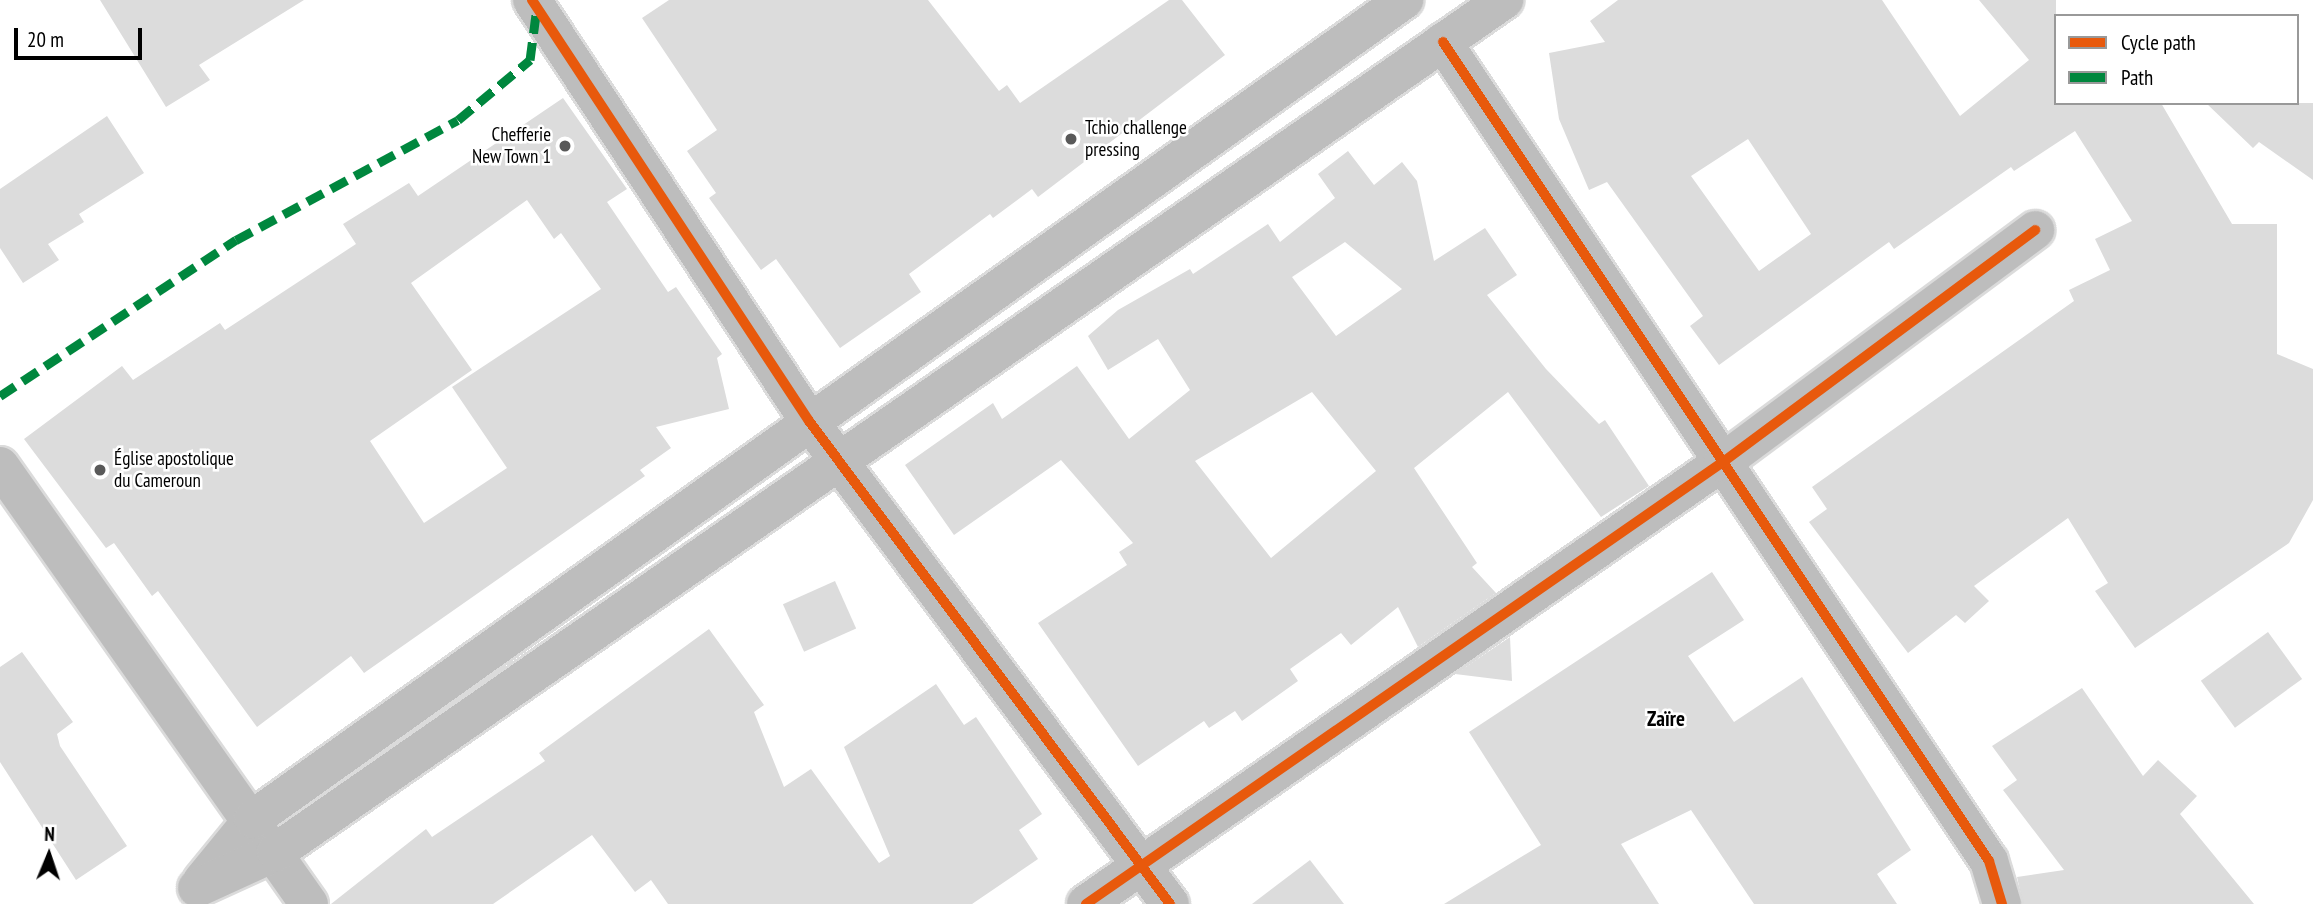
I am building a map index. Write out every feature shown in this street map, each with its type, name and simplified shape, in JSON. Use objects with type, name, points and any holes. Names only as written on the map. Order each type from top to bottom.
[{"type":"street","points":[[187,896],[253,819],[808,421],[1404,0]]},
{"type":"street","points":[[1411,0],[1443,42],[1989,862],[2002,904]]},
{"type":"street","points":[[187,896],[276,852],[1504,0]]},
{"type":"street","points":[[538,2],[808,421],[1170,904]]},
{"type":"street","points":[[1086,904],[1723,462],[2035,230]]},
{"type":"street","points":[[0,466],[253,819],[309,904]]},
{"type":"building","points":[[100,0],[304,0],[199,65],[210,80],[166,107]]},
{"type":"building","points":[[669,0],[928,0],[999,91],[1007,85],[1020,103],[1169,0],[1182,0],[1225,55],[1038,197],[1032,189],[993,218],[990,214],[909,274],[921,292],[840,348],[776,259],[761,270],[709,198],[716,193],[687,151],[717,130],[642,18]]},
{"type":"building","points":[[1618,0],[1882,0],[1960,116],[2029,60],[1979,0],[2056,0],[2054,105],[2162,105],[2232,224],[2277,224],[2277,354],[2313,369],[2313,500],[2289,543],[2135,648],[2095,591],[2108,583],[2068,518],[1974,586],[1989,601],[1965,623],[1956,615],[1908,653],[1809,522],[1827,509],[1812,487],[2074,301],[2069,290],[2110,270],[2095,239],[2132,221],[2075,131],[2014,171],[2011,167],[1894,249],[1889,242],[1719,365],[1690,326],[1703,316],[1607,182],[1589,190],[1559,119],[1549,53],[1605,42],[1590,21]],"holes":[[[1748,139],[1811,234],[1759,271],[1691,176]]]},
{"type":"building","points":[[563,98],[627,189],[607,202],[668,292],[676,287],[722,354],[717,358],[729,409],[656,427],[671,448],[640,470],[645,476],[364,673],[351,656],[257,727],[158,591],[152,596],[114,543],[106,548],[24,439],[122,366],[133,380],[220,323],[225,330],[356,244],[343,224],[409,183],[418,196]],"holes":[[[527,200],[554,239],[561,233],[601,289],[452,387],[507,468],[424,523],[370,441],[472,370],[411,283]]]},
{"type":"building","points":[[2313,103],[2313,180],[2259,142],[2253,148],[2208,105]]},
{"type":"building","points":[[107,116],[144,173],[79,214],[84,222],[48,244],[59,260],[23,283],[0,248],[0,189]]},
{"type":"building","points":[[1348,151],[1374,185],[1402,162],[1417,181],[1434,261],[1485,228],[1517,275],[1487,295],[1546,369],[1599,424],[1605,420],[1649,486],[1601,517],[1508,392],[1414,468],[1477,563],[1472,567],[1496,593],[1418,647],[1398,607],[1351,645],[1341,633],[1290,669],[1298,681],[1242,721],[1235,711],[1209,728],[1204,721],[1138,766],[1038,623],[1127,565],[1119,552],[1133,543],[1061,460],[954,535],[905,465],[993,403],[1002,419],[1077,366],[1129,439],[1190,390],[1158,339],[1108,370],[1088,336],[1118,310],[1190,269],[1193,274],[1268,224],[1280,242],[1335,198],[1318,174]],"holes":[[[1345,242],[1402,289],[1336,336],[1292,277]],[[1312,392],[1376,471],[1271,558],[1195,461]]]},
{"type":"building","points":[[1712,572],[1744,620],[1688,656],[1734,722],[1802,677],[1911,850],[1877,874],[1897,904],[1754,904],[1691,810],[1621,844],[1659,904],[1444,904],[1541,845],[1469,732]]},
{"type":"building","points":[[835,581],[856,629],[804,652],[783,604]]},
{"type":"building","points":[[709,629],[764,705],[754,712],[784,787],[811,769],[879,863],[890,856],[844,747],[936,684],[964,725],[976,717],[1042,814],[1019,830],[1038,859],[972,904],[668,904],[651,880],[635,892],[592,835],[493,904],[331,904],[426,829],[432,837],[545,761],[539,753]]},
{"type":"building","points":[[2268,632],[2302,679],[2235,728],[2201,681]]},
{"type":"building","points":[[1510,637],[1512,681],[1455,674]]},
{"type":"building","points":[[22,652],[73,722],[57,734],[60,746],[127,846],[76,880],[0,762],[0,667]]},
{"type":"building","points":[[2082,688],[2143,776],[2158,760],[2197,796],[2180,814],[2254,904],[2023,904],[2017,877],[2064,870],[2003,790],[2017,780],[1992,746]]},
{"type":"building","points":[[1310,860],[1344,904],[1252,904]]},
{"type":"marked path","points":[[0,396],[236,240],[458,120],[530,60],[537,7]]},
{"type":"cycle path","points":[[532,0],[809,421],[1170,904]]},
{"type":"cycle path","points":[[1443,42],[1989,861],[2002,904]]},
{"type":"cycle path","points":[[1086,904],[1723,462],[2035,230]]},
{"type":"place","name":"Tchio challenge pressing","points":[[1071,139]]},
{"type":"place","name":"Chefferie New Town 1","points":[[565,146]]},
{"type":"place","name":"Église apostolique du Cameroun","points":[[100,470]]},
{"type":"district","name":"Zaïre","points":[[1666,719]]}]
